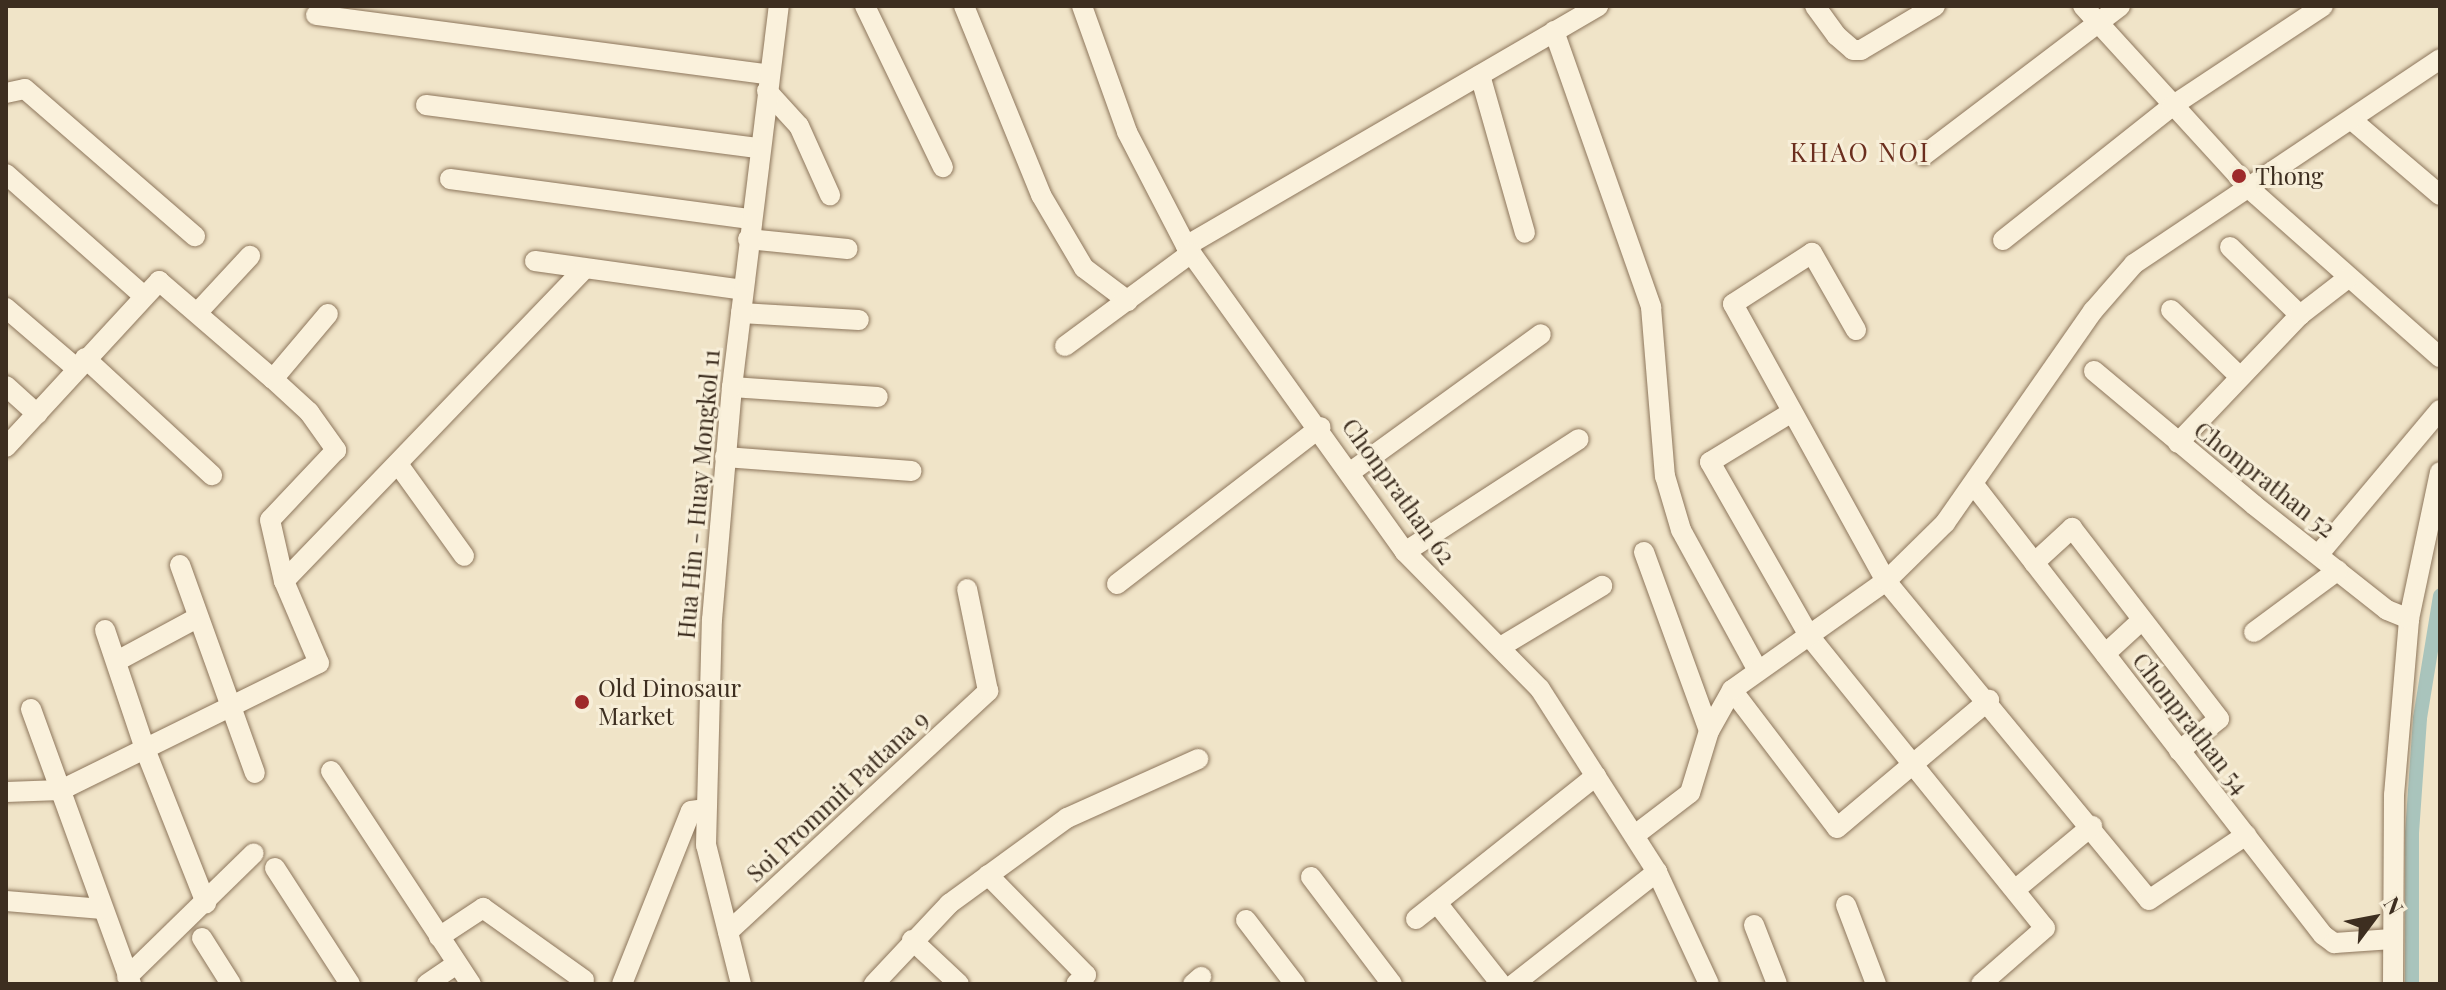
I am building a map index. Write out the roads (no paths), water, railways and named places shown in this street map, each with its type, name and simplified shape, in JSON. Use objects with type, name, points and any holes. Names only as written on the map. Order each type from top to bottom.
[{"type":"street","name":"Hua Hin - Huay Mongkol 11","points":[[741,984],[710,871],[706,809],[725,457],[749,229],[779,6]]},
{"type":"street","points":[[865,6],[943,167]]},
{"type":"street","points":[[964,6],[1041,195],[1084,268],[1128,301]]},
{"type":"street","name":"Chonprathan 62","points":[[1082,6],[1127,132],[1189,250],[1321,427],[1405,552],[1502,646],[1540,689],[1657,872],[1709,984]]},
{"type":"street","points":[[1065,346],[1128,301],[1189,250],[1598,6]]},
{"type":"street","points":[[1815,6],[1837,36],[1861,50],[1935,6]]},
{"type":"street","points":[[1924,155],[2089,13],[2120,6]]},
{"type":"street","points":[[2003,240],[2172,106],[2323,6]]},
{"type":"street","points":[[2089,13],[2251,190],[2440,357]]},
{"type":"street","points":[[316,15],[768,83],[799,126],[830,195]]},
{"type":"street","points":[[1554,31],[1651,307],[1665,476],[1681,530],[1757,669]]},
{"type":"street","points":[[1635,835],[1690,793],[1709,731],[1732,690],[1757,669],[1810,637],[1915,556],[1974,485],[2093,311],[2134,264],[2251,190],[2440,59]]},
{"type":"street","points":[[1480,75],[1525,233]]},
{"type":"street","points":[[6,93],[25,89],[195,236]]},
{"type":"street","points":[[426,105],[759,148]]},
{"type":"street","points":[[2353,121],[2440,195]]},
{"type":"street","points":[[6,174],[144,296]]},
{"type":"street","points":[[450,179],[749,229],[848,249]]},
{"type":"street","points":[[2230,247],[2300,315]]},
{"type":"street","points":[[1856,330],[1814,253],[1733,304],[1886,581],[1989,700],[2149,900],[2246,835]]},
{"type":"street","points":[[197,313],[250,256]]},
{"type":"street","points":[[535,261],[743,290]]},
{"type":"street","points":[[284,581],[583,270]]},
{"type":"street","points":[[2178,443],[2300,315],[2348,278]]},
{"type":"street","points":[[6,447],[80,363],[159,281],[309,412],[336,450],[270,520],[284,581],[319,663],[61,790],[6,792]]},
{"type":"street","points":[[6,308],[80,363],[212,475]]},
{"type":"street","points":[[2171,310],[2239,376]]},
{"type":"street","points":[[741,313],[859,320]]},
{"type":"street","points":[[273,379],[328,314]]},
{"type":"street","points":[[1352,471],[1541,334]]},
{"type":"street","name":"Chonprathan 52","points":[[2094,371],[2178,443],[2387,610],[2409,619]]},
{"type":"street","points":[[6,386],[37,414]]},
{"type":"street","points":[[732,387],[878,397]]},
{"type":"street","points":[[2319,554],[2440,410]]},
{"type":"street","points":[[1792,412],[1710,462],[1810,637],[2045,928],[1981,984]]},
{"type":"street","points":[[1117,584],[1321,427]]},
{"type":"street","points":[[1405,552],[1579,439]]},
{"type":"street","points":[[725,457],[911,471]]},
{"type":"street","points":[[398,464],[464,556]]},
{"type":"street","points":[[2393,984],[2394,795],[2409,619],[2440,472]]},
{"type":"street","name":"Chonprathan 54","points":[[1974,485],[2328,940],[2393,939]]},
{"type":"street","points":[[2034,563],[2072,528],[2219,719],[2179,751]]},
{"type":"street","points":[[1644,552],[1709,731]]},
{"type":"street","points":[[180,565],[255,773]]},
{"type":"street","points":[[2254,632],[2338,570]]},
{"type":"street","points":[[1502,646],[1602,586]]},
{"type":"street","name":"Soi Prommit Pattana 9","points":[[728,932],[982,698],[989,683],[967,589]]},
{"type":"street","points":[[117,661],[197,618]]},
{"type":"street","points":[[2105,654],[2142,620]]},
{"type":"street","points":[[105,630],[145,749],[206,903]]},
{"type":"street","points":[[1732,690],[1837,828],[1989,700]]},
{"type":"street","points":[[31,709],[129,980],[254,853]]},
{"type":"street","points":[[874,984],[912,940],[988,875],[1067,818],[1198,759]]},
{"type":"street","points":[[331,771],[471,984]]},
{"type":"street","points":[[1416,919],[1596,776]]},
{"type":"street","points":[[622,984],[691,811],[706,809]]},
{"type":"street","points":[[2016,889],[2092,826]]},
{"type":"street","points":[[275,868],[350,984]]},
{"type":"street","points":[[1514,984],[1657,872]]},
{"type":"street","points":[[988,875],[1086,975],[1076,984]]},
{"type":"street","points":[[1311,877],[1392,984]]},
{"type":"street","points":[[6,901],[103,909]]},
{"type":"street","points":[[1437,903],[1501,984]]},
{"type":"street","points":[[1846,905],[1876,984]]},
{"type":"street","points":[[439,937],[483,908],[584,980]]},
{"type":"street","points":[[1246,920],[1295,984]]},
{"type":"street","points":[[1754,925],[1777,984]]},
{"type":"street","points":[[202,938],[231,984]]},
{"type":"street","points":[[912,940],[959,984]]},
{"type":"street","points":[[427,984],[457,964]]},
{"type":"waterway","points":[[2412,984],[2412,833],[2420,718],[2440,596]]},
{"type":"place","name":"Thong","points":[[2239,176]]},
{"type":"place","name":"Old Dinosaur Market","points":[[582,702]]},
{"type":"district","name":"KHAO NOI","points":[[1860,152]]}]
